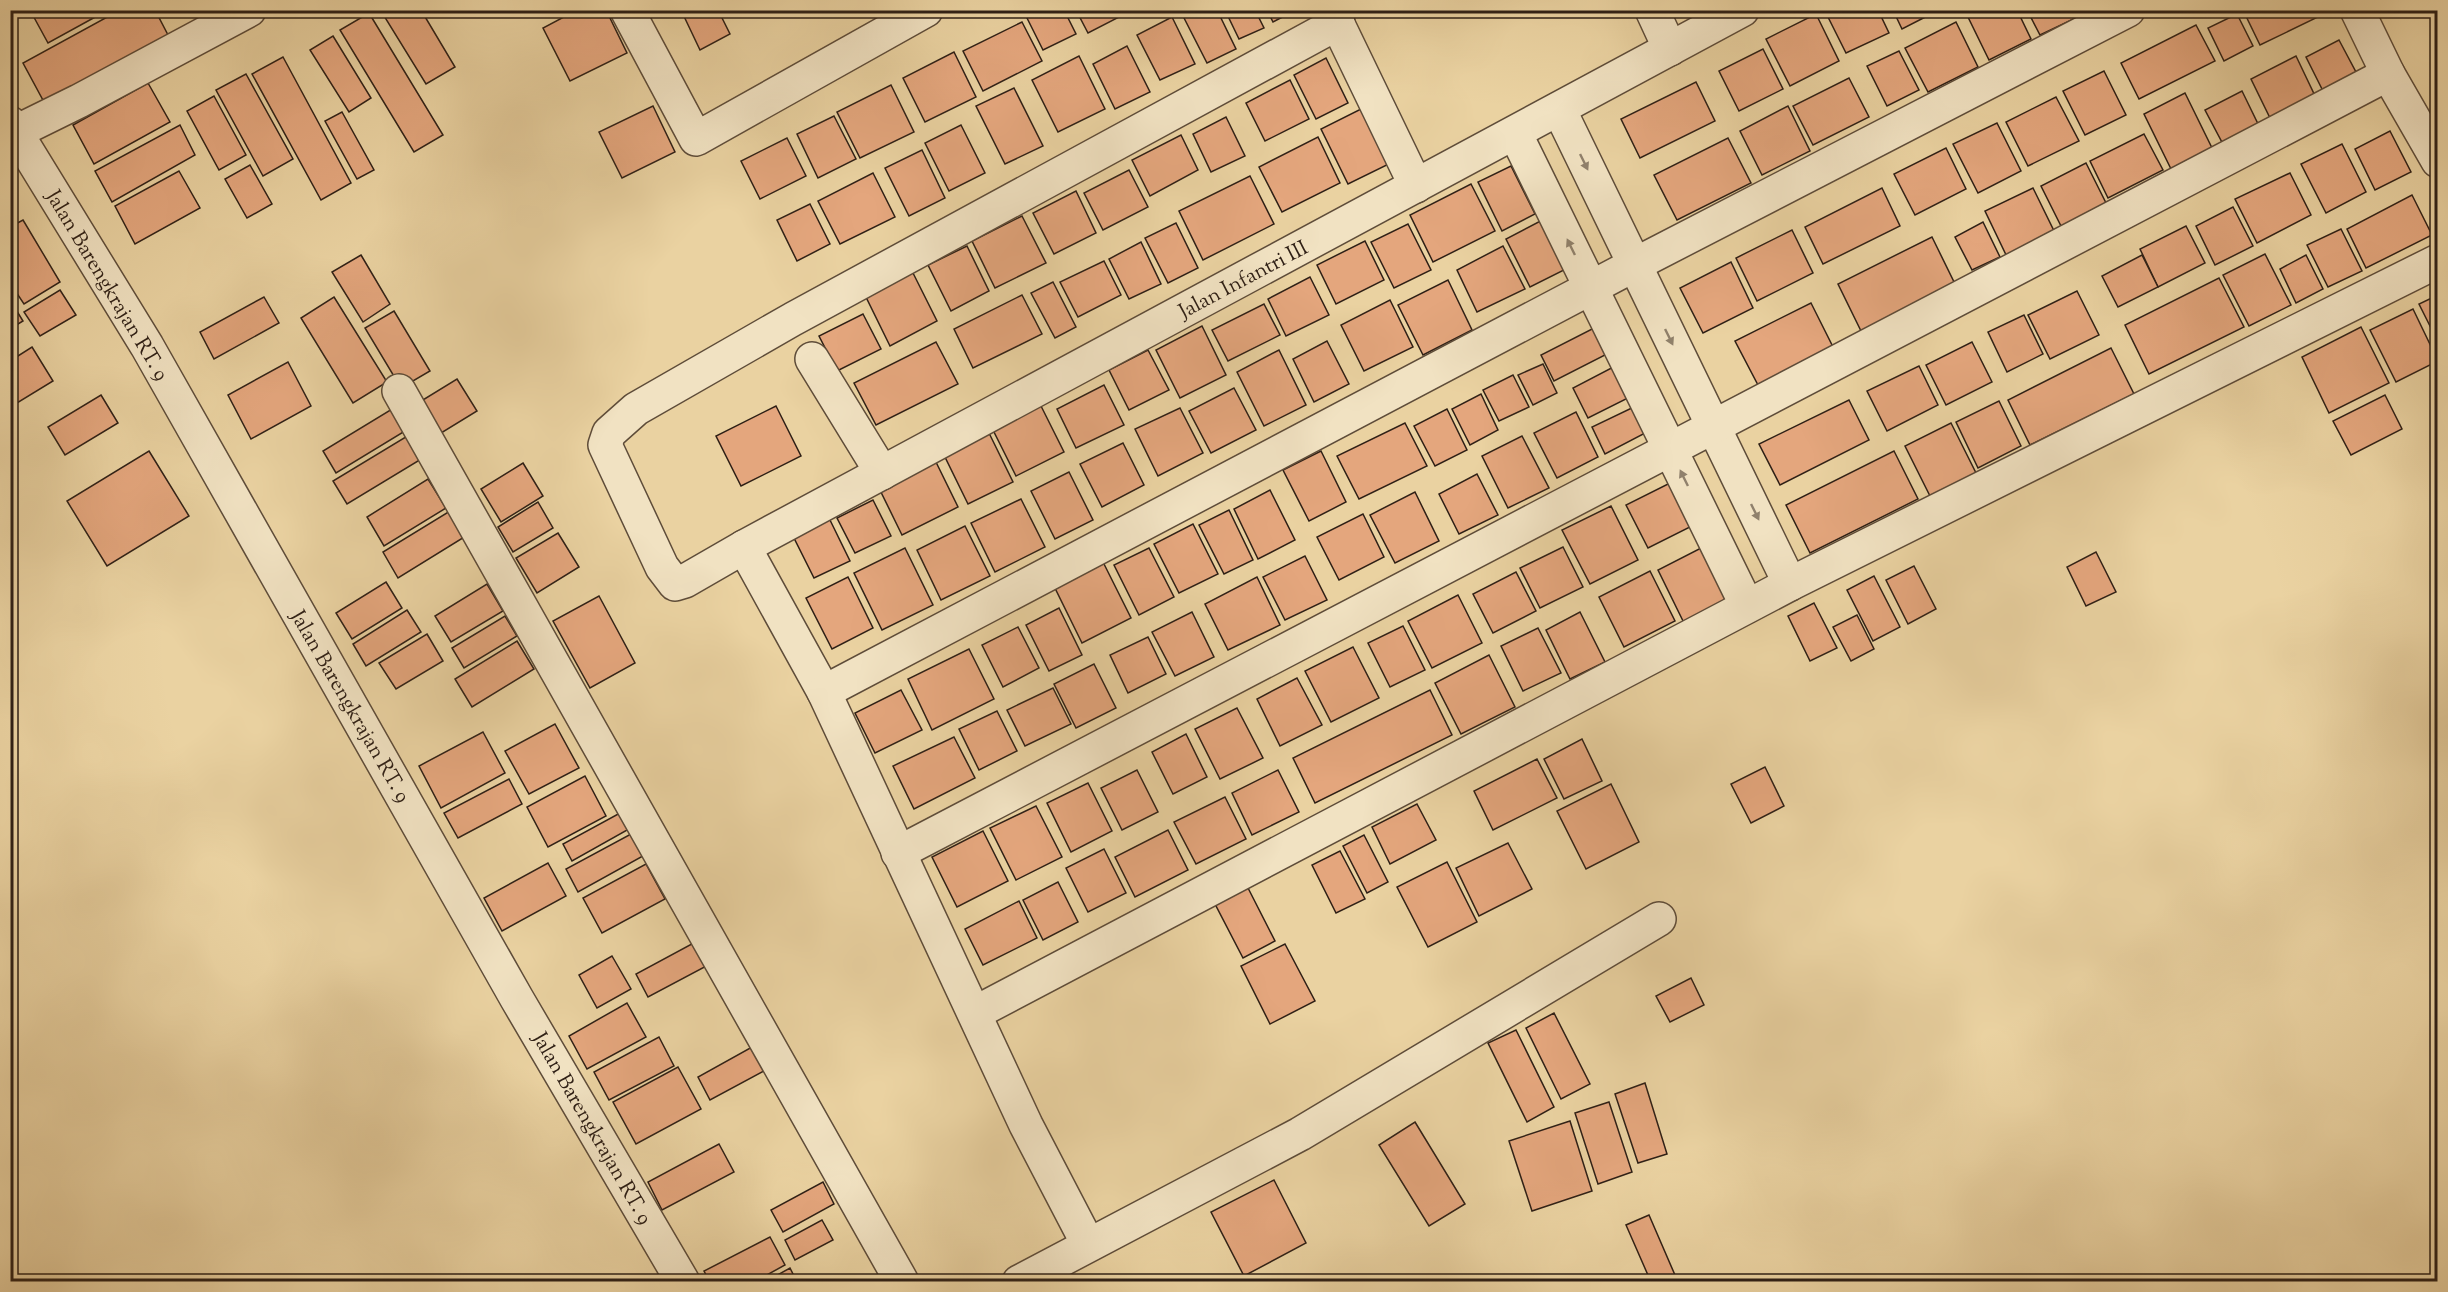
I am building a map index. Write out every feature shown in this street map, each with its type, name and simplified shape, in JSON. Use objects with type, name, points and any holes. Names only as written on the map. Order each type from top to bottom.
[{"type":"street","name":"Jalan Barengkrajan RT. 9","points":[[249,10],[12,130],[152,355],[518,999],[683,1281]]},
{"type":"street","points":[[627,10],[696,139],[926,10]]},
{"type":"street","points":[[1652,10],[1670,49]]},
{"type":"street","name":"Jalan Infantri III","points":[[1335,17],[636,409],[609,433],[605,445],[662,567],[670,579],[675,584],[685,581],[744,547],[1742,10]]},
{"type":"street","points":[[824,692],[1634,265],[2128,10]]},
{"type":"street","points":[[2357,10],[2388,74],[2438,161]]},
{"type":"street","points":[[1335,17],[1416,186]]},
{"type":"street","points":[[898,853],[2388,74]]},
{"type":"street","points":[[1559,109],[1790,584]]},
{"type":"street","points":[[1515,133],[1748,606]]},
{"type":"street","points":[[975,1013],[1790,584],[2438,261]]},
{"type":"street","points":[[812,359],[882,473]]},
{"type":"street","points":[[399,391],[902,1281]]},
{"type":"street","points":[[744,547],[824,692],[1026,1125],[1088,1244]]},
{"type":"street","points":[[1018,1281],[1300,1134],[1659,918]]},
{"type":"building","points":[[30,10],[108,10],[48,43]]},
{"type":"building","points":[[120,10],[155,10],[168,35],[44,102],[23,63]]},
{"type":"building","points":[[421,10],[455,67],[426,84],[381,11]]},
{"type":"building","points":[[577,10],[606,10],[627,53],[570,81],[543,28]]},
{"type":"building","points":[[681,10],[718,10],[730,34],[700,50]]},
{"type":"building","points":[[1023,10],[1064,10],[1076,34],[1043,50]]},
{"type":"building","points":[[1076,10],[1126,10],[1127,13],[1088,33]]},
{"type":"building","points":[[1188,10],[1217,10],[1236,49],[1207,63],[1182,14]]},
{"type":"building","points":[[1225,10],[1255,10],[1264,28],[1239,39]]},
{"type":"building","points":[[1267,10],[1296,10],[1273,22]]},
{"type":"building","points":[[1836,10],[1878,10],[1889,33],[1846,53],[1827,15]]},
{"type":"building","points":[[1893,10],[1939,10],[1902,29]]},
{"type":"building","points":[[1976,10],[2017,10],[2031,39],[1989,60],[1967,15]]},
{"type":"building","points":[[2027,10],[2075,10],[2078,17],[2040,35]]},
{"type":"building","points":[[2243,10],[2317,10],[2320,16],[2260,45]]},
{"type":"building","points":[[369,13],[443,135],[414,152],[340,30]]},
{"type":"building","points":[[1816,14],[1839,61],[1790,86],[1766,39]]},
{"type":"building","points":[[2237,14],[2253,46],[2224,61],[2208,28]]},
{"type":"building","points":[[1172,17],[1195,64],[1160,80],[1137,35]]},
{"type":"building","points":[[1022,22],[1042,61],[983,91],[963,51]]},
{"type":"building","points":[[1956,22],[1978,67],[1928,92],[1905,48]]},
{"type":"building","points":[[2196,25],[2215,61],[2139,99],[2121,63]]},
{"type":"building","points":[[333,36],[371,98],[349,112],[310,50]]},
{"type":"building","points":[[2339,40],[2357,74],[2323,91],[2306,57]]},
{"type":"building","points":[[1127,46],[1150,92],[1115,109],[1093,64]]},
{"type":"building","points":[[1763,49],[1783,89],[1739,111],[1719,71]]},
{"type":"building","points":[[1899,51],[1919,90],[1887,106],[1867,66]]},
{"type":"building","points":[[954,52],[976,97],[925,122],[903,78]]},
{"type":"building","points":[[1079,56],[1105,109],[1058,132],[1032,80]]},
{"type":"building","points":[[2296,56],[2316,98],[2271,120],[2251,79]]},
{"type":"building","points":[[283,57],[351,183],[321,200],[252,74]]},
{"type":"building","points":[[1326,58],[1348,103],[1316,119],[1294,75]]},
{"type":"building","points":[[2104,71],[2126,115],[2085,135],[2063,91]]},
{"type":"building","points":[[246,74],[293,159],[263,176],[216,90]]},
{"type":"building","points":[[1849,78],[1869,117],[1813,145],[1793,106]]},
{"type":"building","points":[[1290,80],[1309,119],[1265,141],[1246,103]]},
{"type":"building","points":[[1696,82],[1715,121],[1640,158],[1621,119]]},
{"type":"building","points":[[148,83],[170,122],[94,164],[73,125]]},
{"type":"building","points":[[891,85],[914,132],[860,158],[837,112]]},
{"type":"building","points":[[1014,88],[1043,146],[1005,164],[976,106]]},
{"type":"building","points":[[2242,91],[2260,128],[2224,146],[2205,110]]},
{"type":"building","points":[[2185,93],[2213,150],[2172,171],[2144,114]]},
{"type":"building","points":[[214,96],[246,155],[219,170],[187,111]]},
{"type":"building","points":[[2056,97],[2079,141],[2028,166],[2006,122]]},
{"type":"building","points":[[653,106],[675,152],[622,178],[599,132]]},
{"type":"building","points":[[1367,106],[1395,161],[1348,184],[1321,129]]},
{"type":"building","points":[[1788,106],[1810,151],[1762,175],[1740,131]]},
{"type":"building","points":[[342,112],[374,170],[357,179],[325,121]]},
{"type":"building","points":[[834,116],[856,159],[818,178],[797,134]]},
{"type":"building","points":[[1226,117],[1245,156],[1211,172],[1193,134]]},
{"type":"building","points":[[1997,123],[2021,171],[1978,193],[1953,144]]},
{"type":"building","points":[[180,125],[195,155],[112,202],[95,171]]},
{"type":"building","points":[[961,125],[985,173],[949,191],[925,143]]},
{"type":"building","points":[[2390,131],[2411,172],[2375,190],[2355,149]]},
{"type":"building","points":[[2144,134],[2163,170],[2108,198],[2090,161]]},
{"type":"building","points":[[1181,135],[1198,170],[1150,196],[1132,160]]},
{"type":"building","points":[[1318,137],[1340,183],[1282,212],[1259,167]]},
{"type":"building","points":[[787,138],[806,176],[760,199],[741,161]]},
{"type":"building","points":[[1728,138],[1751,183],[1677,220],[1654,175]]},
{"type":"building","points":[[2342,144],[2366,192],[2326,213],[2301,164]]},
{"type":"building","points":[[1946,148],[1966,189],[1915,215],[1894,174]]},
{"type":"building","points":[[922,150],[945,198],[909,216],[885,168]]},
{"type":"building","points":[[2086,163],[2107,205],[2062,228],[2041,186]]},
{"type":"building","points":[[250,165],[272,204],[247,218],[225,179]]},
{"type":"building","points":[[1511,166],[1535,214],[1502,231],[1478,182]]},
{"type":"building","points":[[1129,170],[1148,207],[1103,230],[1084,193]]},
{"type":"building","points":[[179,171],[200,208],[135,244],[115,206]]},
{"type":"building","points":[[873,173],[895,217],[840,244],[818,201]]},
{"type":"building","points":[[2290,173],[2311,215],[2257,243],[2235,199]]},
{"type":"building","points":[[1250,176],[1274,224],[1203,260],[1179,211]]},
{"type":"building","points":[[1471,184],[1495,231],[1433,262],[1410,215]]},
{"type":"building","points":[[1882,188],[1900,226],[1823,264],[1805,227]]},
{"type":"building","points":[[2033,188],[2056,235],[2008,259],[1985,211]]},
{"type":"building","points":[[1076,191],[1096,233],[1054,254],[1033,213]]},
{"type":"building","points":[[2412,195],[2432,235],[2366,268],[2347,229]]},
{"type":"building","points":[[810,204],[830,244],[797,261],[777,220]]},
{"type":"building","points":[[2233,207],[2253,246],[2215,265],[2196,226]]},
{"type":"building","points":[[1022,216],[1046,263],[995,288],[972,241]]},
{"type":"building","points":[[1550,216],[1574,265],[1530,287],[1506,239]]},
{"type":"building","points":[[23,220],[60,282],[24,304],[10,283],[10,227]]},
{"type":"building","points":[[1983,222],[2000,257],[1972,270],[1955,237]]},
{"type":"building","points":[[1176,223],[1198,268],[1168,283],[1145,238]]},
{"type":"building","points":[[1408,224],[1431,270],[1394,288],[1371,242]]},
{"type":"building","points":[[2186,226],[2205,263],[2158,287],[2140,249]]},
{"type":"building","points":[[2341,229],[2362,271],[2328,287],[2307,245]]},
{"type":"building","points":[[1792,230],[1813,273],[1757,301],[1736,258]]},
{"type":"building","points":[[1932,237],[1956,286],[1862,333],[1838,284]]},
{"type":"building","points":[[1365,241],[1384,280],[1336,304],[1317,265]]},
{"type":"building","points":[[1141,242],[1161,284],[1129,299],[1109,259]]},
{"type":"building","points":[[967,246],[989,291],[951,311],[928,265]]},
{"type":"building","points":[[1503,246],[1525,289],[1477,312],[1457,270]]},
{"type":"building","points":[[2265,254],[2291,305],[2249,326],[2223,275]]},
{"type":"building","points":[[361,255],[390,304],[363,322],[332,272]]},
{"type":"building","points":[[2142,255],[2158,287],[2118,307],[2102,276]]},
{"type":"building","points":[[2306,255],[2323,289],[2296,303],[2280,269]]},
{"type":"building","points":[[1104,261],[1121,295],[1078,317],[1060,282]]},
{"type":"building","points":[[1731,262],[1753,308],[1703,333],[1680,288]]},
{"type":"building","points":[[911,269],[937,321],[890,346],[864,293]]},
{"type":"building","points":[[1310,277],[1329,315],[1286,336],[1268,299]]},
{"type":"building","points":[[2219,278],[2244,327],[2149,374],[2125,325]]},
{"type":"building","points":[[1448,280],[1472,330],[1423,355],[1398,305]]},
{"type":"building","points":[[1053,282],[1076,327],[1055,338],[1031,293]]},
{"type":"building","points":[[60,290],[76,315],[40,336],[24,312]]},
{"type":"building","points":[[2077,291],[2099,335],[2050,359],[2028,315]]},
{"type":"building","points":[[1022,295],[1042,334],[973,368],[954,329]]},
{"type":"building","points":[[2438,295],[2438,342],[2419,304]]},
{"type":"building","points":[[264,297],[279,323],[214,359],[200,332]]},
{"type":"building","points":[[334,297],[387,382],[353,403],[301,318]]},
{"type":"building","points":[[10,300],[23,321],[10,329]]},
{"type":"building","points":[[1390,300],[1413,347],[1364,371],[1341,325]]},
{"type":"building","points":[[1811,303],[1833,347],[1758,385],[1735,341]]},
{"type":"building","points":[[1264,304],[1280,335],[1228,361],[1212,330]]},
{"type":"building","points":[[2413,309],[2438,361],[2396,382],[2370,330]]},
{"type":"building","points":[[394,311],[430,371],[401,388],[365,328]]},
{"type":"building","points":[[863,314],[881,349],[837,371],[819,336]]},
{"type":"building","points":[[2024,315],[2043,354],[2007,372],[1988,332]]},
{"type":"building","points":[[1202,326],[1226,375],[1180,398],[1156,350]]},
{"type":"building","points":[[1596,327],[1609,353],[1554,381],[1541,355]]},
{"type":"building","points":[[2361,327],[2389,383],[2329,413],[2302,357]]},
{"type":"building","points":[[1327,341],[1349,384],[1314,402],[1293,359]]},
{"type":"building","points":[[936,342],[958,384],[876,425],[854,383]]},
{"type":"building","points":[[1972,342],[1992,382],[1946,405],[1926,365]]},
{"type":"building","points":[[32,347],[53,381],[17,403],[10,392],[10,361]]},
{"type":"building","points":[[2111,348],[2134,394],[2030,445],[2008,400]]},
{"type":"building","points":[[1148,350],[1169,390],[1129,410],[1109,370]]},
{"type":"building","points":[[1279,350],[1306,405],[1264,426],[1237,372]]},
{"type":"building","points":[[288,362],[311,406],[251,439],[228,395]]},
{"type":"building","points":[[1621,363],[1636,394],[1588,418],[1573,388]]},
{"type":"building","points":[[1543,364],[1557,393],[1533,405],[1518,375]]},
{"type":"building","points":[[1919,366],[1938,405],[1887,431],[1867,391]]},
{"type":"building","points":[[1513,375],[1529,407],[1499,421],[1483,390]]},
{"type":"building","points":[[457,379],[477,411],[433,438],[413,406]]},
{"type":"building","points":[[1104,385],[1124,425],[1076,448],[1057,409]]},
{"type":"building","points":[[1234,388],[1256,430],[1211,453],[1189,411]]},
{"type":"building","points":[[1481,394],[1498,430],[1470,445],[1452,409]]},
{"type":"building","points":[[101,395],[118,423],[65,455],[48,427]]},
{"type":"building","points":[[2385,395],[2402,429],[2351,455],[2333,421]]},
{"type":"building","points":[[1849,400],[1869,440],[1780,485],[1759,444]]},
{"type":"building","points":[[1999,401],[2021,446],[1978,468],[1956,422]]},
{"type":"building","points":[[1040,404],[1064,452],[1016,476],[992,428]]},
{"type":"building","points":[[1638,405],[1651,430],[1605,454],[1592,427]]},
{"type":"building","points":[[397,406],[410,428],[336,473],[323,451]]},
{"type":"building","points":[[776,406],[801,456],[741,486],[716,436]]},
{"type":"building","points":[[1180,408],[1203,453],[1158,476],[1135,429]]},
{"type":"building","points":[[1447,409],[1467,450],[1435,466],[1414,426]]},
{"type":"building","points":[[1576,412],[1598,457],[1557,478],[1534,433]]},
{"type":"building","points":[[1405,423],[1427,466],[1359,499],[1337,456]]},
{"type":"building","points":[[1951,423],[1976,473],[1930,496],[1905,446]]},
{"type":"building","points":[[989,433],[1013,482],[968,504],[944,455]]},
{"type":"building","points":[[409,435],[423,458],[347,504],[333,481]]},
{"type":"building","points":[[1522,436],[1549,488],[1508,508],[1482,456]]},
{"type":"building","points":[[1123,443],[1144,485],[1102,507],[1080,464]]},
{"type":"building","points":[[149,451],[189,516],[107,566],[67,501]]},
{"type":"building","points":[[1321,451],[1346,502],[1309,521],[1283,470]]},
{"type":"building","points":[[1894,451],[1918,499],[1810,553],[1786,505]]},
{"type":"building","points":[[933,456],[958,507],[902,535],[877,484]]},
{"type":"building","points":[[523,463],[543,496],[501,522],[481,489]]},
{"type":"building","points":[[1069,472],[1093,520],[1055,539],[1031,491]]},
{"type":"building","points":[[1477,474],[1498,515],[1459,534],[1439,494]]},
{"type":"building","points":[[428,479],[446,508],[384,546],[367,517]]},
{"type":"building","points":[[1676,480],[1698,523],[1648,548],[1626,505]]},
{"type":"building","points":[[1270,490],[1295,540],[1258,559],[1234,509]]},
{"type":"building","points":[[1415,492],[1439,541],[1395,563],[1370,515]]},
{"type":"building","points":[[1021,499],[1045,547],[995,572],[971,523]]},
{"type":"building","points":[[873,500],[891,536],[855,553],[837,518]]},
{"type":"building","points":[[538,502],[553,528],[513,552],[498,527]]},
{"type":"building","points":[[1611,506],[1638,560],[1590,584],[1562,530]]},
{"type":"building","points":[[1229,510],[1253,560],[1224,574],[1199,525]]},
{"type":"building","points":[[450,511],[466,536],[398,578],[383,552]]},
{"type":"building","points":[[1363,514],[1384,557],[1339,580],[1317,537]]},
{"type":"building","points":[[829,518],[850,561],[814,578],[793,536]]},
{"type":"building","points":[[1193,524],[1218,574],[1179,593],[1154,544]]},
{"type":"building","points":[[965,526],[990,576],[941,600],[917,550]]},
{"type":"building","points":[[558,533],[579,567],[537,593],[516,558]]},
{"type":"building","points":[[1563,547],[1583,587],[1540,608],[1520,568]]},
{"type":"building","points":[[1703,547],[1731,604],[1686,627],[1658,570]]},
{"type":"building","points":[[905,548],[933,605],[882,630],[854,573]]},
{"type":"building","points":[[1149,548],[1174,597],[1139,615],[1114,565]]},
{"type":"building","points":[[2096,552],[2116,592],[2086,606],[2067,567]]},
{"type":"building","points":[[1305,556],[1327,600],[1285,620],[1263,577]]},
{"type":"building","points":[[1101,558],[1131,618],[1082,643],[1052,582]]},
{"type":"building","points":[[1914,566],[1936,609],[1908,624],[1886,580]]},
{"type":"building","points":[[1650,571],[1675,621],[1624,647],[1599,597]]},
{"type":"building","points":[[1516,572],[1536,611],[1493,633],[1473,594]]},
{"type":"building","points":[[1874,576],[1900,627],[1873,641],[1847,590]]},
{"type":"building","points":[[848,577],[873,628],[832,649],[806,598]]},
{"type":"building","points":[[1257,577],[1280,625],[1228,650],[1205,604]]},
{"type":"building","points":[[386,582],[402,608],[352,639],[336,613]]},
{"type":"building","points":[[487,584],[503,611],[451,642],[435,616]]},
{"type":"building","points":[[1458,595],[1482,643],[1432,668],[1408,621]]},
{"type":"building","points":[[599,596],[635,663],[590,688],[553,621]]},
{"type":"building","points":[[1814,603],[1837,648],[1810,661],[1788,616]]},
{"type":"building","points":[[1059,608],[1082,655],[1049,671],[1026,625]]},
{"type":"building","points":[[407,610],[421,632],[366,666],[353,644]]},
{"type":"building","points":[[1192,612],[1214,657],[1175,676],[1152,632]]},
{"type":"building","points":[[1580,612],[1605,662],[1570,679],[1546,630]]},
{"type":"building","points":[[1857,615],[1874,649],[1851,661],[1833,627]]},
{"type":"building","points":[[505,616],[517,636],[464,668],[452,648]]},
{"type":"building","points":[[1403,626],[1425,670],[1390,687],[1368,643]]},
{"type":"building","points":[[1018,627],[1039,668],[1003,687],[982,645]]},
{"type":"building","points":[[1538,628],[1561,673],[1523,691],[1501,646]]},
{"type":"building","points":[[427,634],[443,661],[396,689],[379,663]]},
{"type":"building","points":[[1148,637],[1166,674],[1128,693],[1110,655]]},
{"type":"building","points":[[517,641],[534,669],[472,707],[455,679]]},
{"type":"building","points":[[1353,647],[1379,698],[1331,722],[1305,671]]},
{"type":"building","points":[[969,649],[994,699],[932,730],[908,679]]},
{"type":"building","points":[[1489,655],[1515,707],[1461,734],[1435,683]]},
{"type":"building","points":[[1094,664],[1116,708],[1076,728],[1054,684]]},
{"type":"building","points":[[1297,678],[1322,725],[1280,746],[1257,699]]},
{"type":"building","points":[[1053,688],[1071,724],[1025,746],[1007,710]]},
{"type":"building","points":[[901,690],[922,730],[875,753],[855,713]]},
{"type":"building","points":[[1430,690],[1452,735],[1315,803],[1293,758]]},
{"type":"building","points":[[1237,708],[1263,758],[1220,779],[1195,729]]},
{"type":"building","points":[[997,711],[1017,751],[979,770],[959,729]]},
{"type":"building","points":[[555,724],[579,768],[529,794],[505,751]]},
{"type":"building","points":[[483,732],[505,773],[441,808],[419,766]]},
{"type":"building","points":[[1186,734],[1207,777],[1173,794],[1152,752]]},
{"type":"building","points":[[954,737],[975,778],[914,809],[893,766]]},
{"type":"building","points":[[1582,739],[1602,781],[1564,799],[1544,759]]},
{"type":"building","points":[[1537,759],[1557,798],[1493,830],[1474,791]]},
{"type":"building","points":[[1765,767],[1784,806],[1751,823],[1731,784]]},
{"type":"building","points":[[1137,770],[1158,812],[1122,830],[1101,788]]},
{"type":"building","points":[[1278,770],[1299,812],[1252,835],[1232,793]]},
{"type":"building","points":[[585,776],[606,816],[548,847],[527,807]]},
{"type":"building","points":[[509,779],[522,804],[458,838],[444,813]]},
{"type":"building","points":[[1088,783],[1112,831],[1071,852],[1047,803]]},
{"type":"building","points":[[1611,784],[1639,842],[1586,869],[1557,811]]},
{"type":"building","points":[[1225,797],[1246,839],[1196,864],[1174,822]]},
{"type":"building","points":[[1417,804],[1436,840],[1390,864],[1372,827]]},
{"type":"building","points":[[1036,806],[1062,857],[1016,880],[990,828]]},
{"type":"building","points":[[620,813],[629,829],[572,861],[563,844]]},
{"type":"building","points":[[1168,830],[1188,870],[1135,897],[1115,857]]},
{"type":"building","points":[[983,831],[1008,881],[957,907],[932,857]]},
{"type":"building","points":[[631,834],[643,856],[578,892],[566,869]]},
{"type":"building","points":[[1364,835],[1388,882],[1367,893],[1343,846]]},
{"type":"building","points":[[1508,843],[1532,889],[1479,916],[1456,868]]},
{"type":"building","points":[[1104,849],[1126,893],[1088,912],[1066,868]]},
{"type":"building","points":[[1340,851],[1365,899],[1336,913],[1312,865]]},
{"type":"building","points":[[1447,862],[1477,922],[1428,947],[1397,887]]},
{"type":"building","points":[[548,863],[566,896],[502,931],[484,898]]},
{"type":"building","points":[[646,864],[665,899],[602,933],[583,898]]},
{"type":"building","points":[[1058,882],[1078,922],[1043,940],[1023,900]]},
{"type":"building","points":[[1247,886],[1275,941],[1243,958],[1214,902]]},
{"type":"building","points":[[1019,901],[1037,938],[983,965],[965,929]]},
{"type":"building","points":[[701,939],[714,962],[648,997],[636,974]]},
{"type":"building","points":[[1285,944],[1315,1001],[1270,1024],[1241,966]]},
{"type":"building","points":[[612,956],[631,989],[597,1008],[579,975]]},
{"type":"building","points":[[1691,978],[1704,1005],[1670,1022],[1656,996]]},
{"type":"building","points":[[627,1003],[646,1037],[587,1069],[569,1036]]},
{"type":"building","points":[[1554,1013],[1590,1084],[1561,1099],[1526,1028]]},
{"type":"building","points":[[1516,1030],[1554,1107],[1527,1122],[1488,1043]]},
{"type":"building","points":[[659,1037],[674,1066],[609,1100],[594,1072]]},
{"type":"building","points":[[752,1047],[764,1071],[710,1100],[698,1077]]},
{"type":"building","points":[[678,1067],[701,1109],[636,1144],[613,1102]]},
{"type":"building","points":[[1645,1083],[1667,1154],[1638,1163],[1615,1094]]},
{"type":"building","points":[[1609,1102],[1632,1172],[1598,1184],[1575,1113]]},
{"type":"building","points":[[1570,1121],[1592,1191],[1532,1211],[1509,1141]]},
{"type":"building","points":[[1415,1122],[1465,1204],[1429,1226],[1379,1145]]},
{"type":"building","points":[[719,1144],[734,1172],[662,1210],[648,1182]]},
{"type":"building","points":[[1274,1180],[1306,1243],[1244,1276],[1211,1212]]},
{"type":"building","points":[[823,1182],[834,1204],[783,1232],[771,1210]]},
{"type":"building","points":[[1649,1215],[1678,1282],[1651,1282],[1626,1225]]},
{"type":"building","points":[[822,1220],[833,1240],[795,1260],[785,1240]]},
{"type":"building","points":[[770,1237],[785,1265],[754,1282],[710,1282],[704,1271]]},
{"type":"building","points":[[10,1266],[20,1282],[10,1282]]},
{"type":"building","points":[[790,1268],[797,1282],[765,1282]]}]
